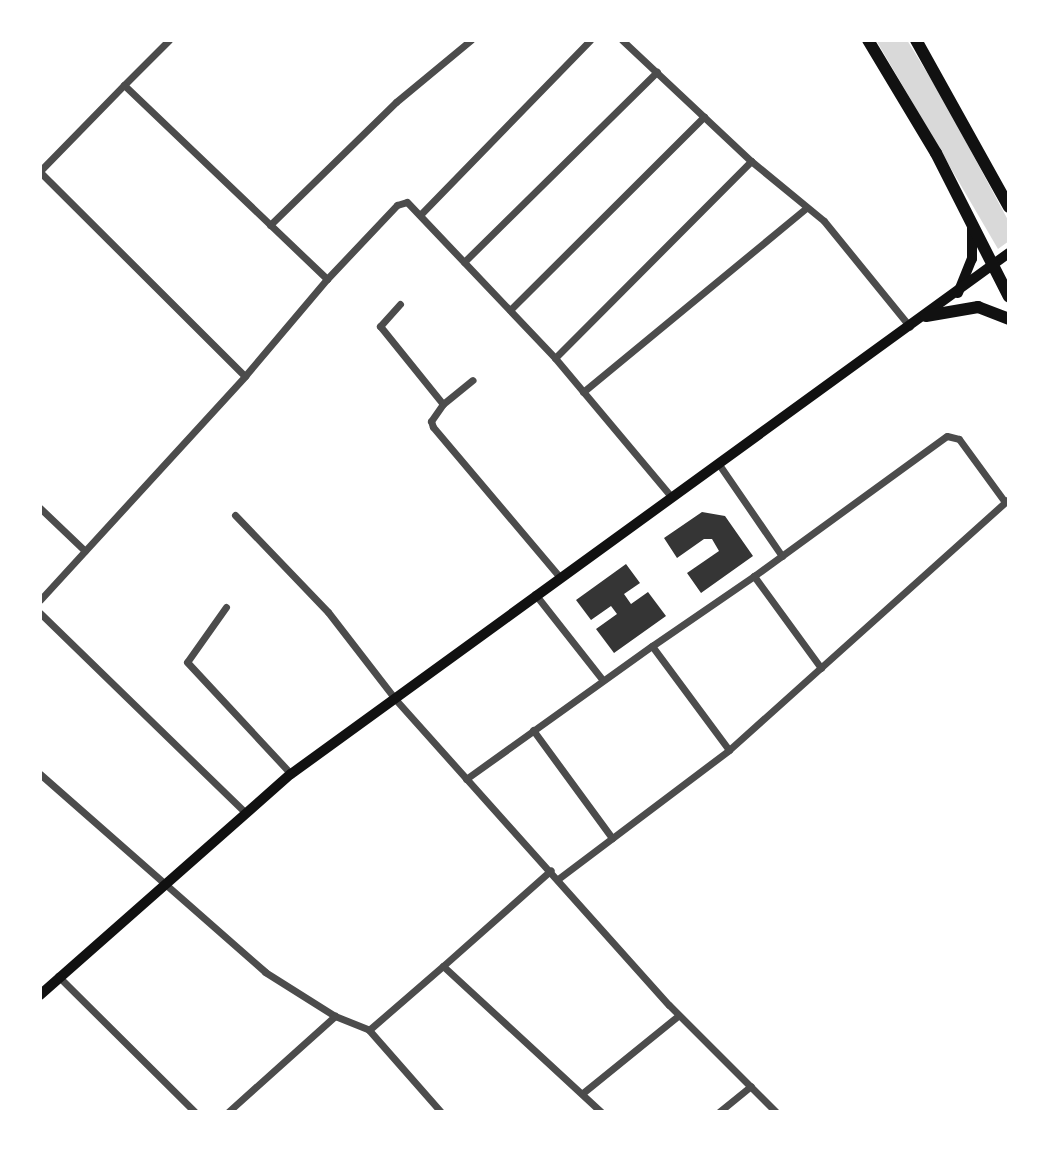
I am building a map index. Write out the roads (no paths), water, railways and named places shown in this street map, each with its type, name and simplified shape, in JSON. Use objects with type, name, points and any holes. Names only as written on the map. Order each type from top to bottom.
[{"type":"highway","points":[[868,40],[996,263],[1009,297]]},
{"type":"highway","points":[[916,40],[1009,207]]},
{"type":"highway","points":[[990,171],[1009,187]]},
{"type":"highway","points":[[926,316],[978,307],[1009,319]]},
{"type":"main road","points":[[957,296],[971,265],[972,222]]},
{"type":"main road","points":[[40,995],[162,884],[291,774],[396,700],[559,576],[957,296],[1009,253]]},
{"type":"street","points":[[169,40],[40,171],[245,376]]},
{"type":"street","points":[[270,225],[396,102],[471,40]]},
{"type":"street","points":[[420,215],[590,40]]},
{"type":"street","points":[[622,40],[751,161],[824,221],[910,327]]},
{"type":"street","points":[[464,262],[657,72]]},
{"type":"street","points":[[124,85],[327,279]]},
{"type":"street","points":[[510,310],[704,117]]},
{"type":"street","points":[[555,358],[751,161]]},
{"type":"street","points":[[40,600],[245,376],[327,279],[400,202],[420,215],[555,358],[671,496]]},
{"type":"street","points":[[583,392],[806,208]]},
{"type":"street","points":[[400,304],[382,322],[382,332],[443,404]]},
{"type":"street","points":[[473,380],[443,404],[433,416],[433,427],[559,576]]},
{"type":"street","points":[[466,779],[602,679],[754,576],[947,436],[959,439],[1007,501],[729,750],[558,879]]},
{"type":"street","points":[[718,463],[782,556]]},
{"type":"street","points":[[40,508],[85,551]]},
{"type":"street","points":[[235,515],[328,612],[396,700],[551,870],[678,1016],[776,1112]]},
{"type":"street","points":[[754,576],[821,668]]},
{"type":"street","points":[[535,594],[602,679]]},
{"type":"street","points":[[226,607],[187,662],[291,774]]},
{"type":"street","points":[[40,613],[246,813]]},
{"type":"street","points":[[652,646],[729,750]]},
{"type":"street","points":[[533,730],[612,838]]},
{"type":"street","points":[[40,774],[265,972],[335,1016],[369,1030],[441,1112]]},
{"type":"street","points":[[369,1030],[551,870]]},
{"type":"street","points":[[443,966],[584,1092],[601,1112]]},
{"type":"street","points":[[58,976],[195,1112]]},
{"type":"street","points":[[228,1112],[335,1016]]},
{"type":"street","points":[[584,1092],[678,1016]]},
{"type":"street","points":[[719,1112],[751,1086]]}]
